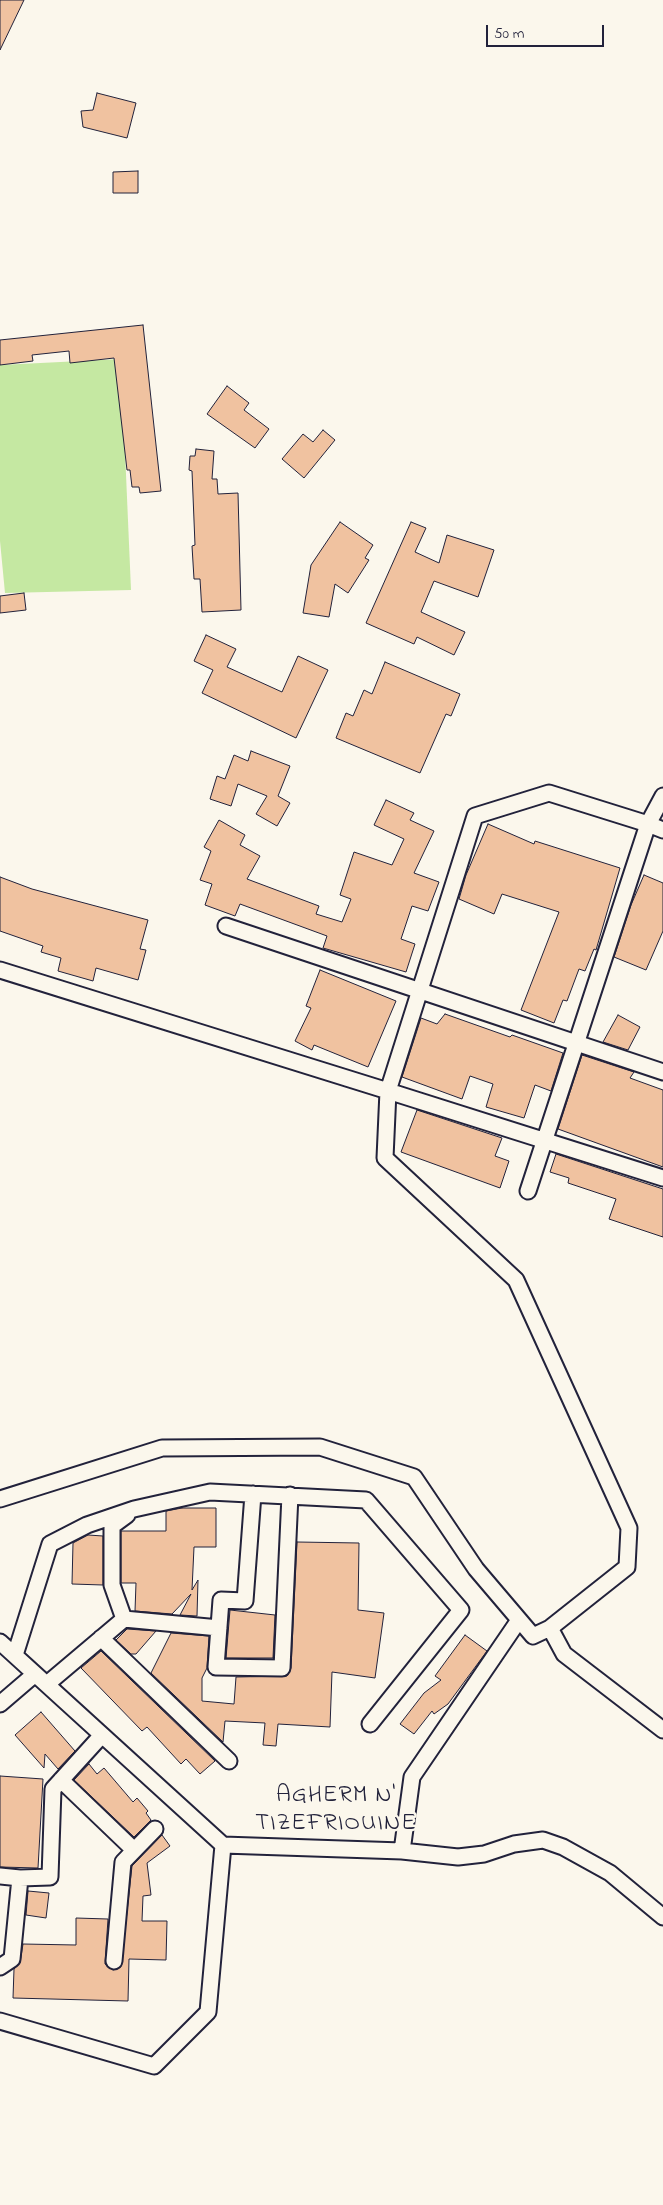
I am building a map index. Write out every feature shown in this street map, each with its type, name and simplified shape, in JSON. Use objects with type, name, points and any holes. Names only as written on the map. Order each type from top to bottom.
[{"type":"street","points":[[0,1499],[162,1448],[320,1446],[414,1477],[476,1569],[533,1636],[550,1628],[627,1567],[629,1528],[516,1280],[385,1158],[388,1092],[475,816],[549,793],[663,830]]},
{"type":"street","points":[[528,1191],[648,824],[663,796]]},
{"type":"street","points":[[226,926],[663,1072]]},
{"type":"street","points":[[0,970],[663,1178]]},
{"type":"street","points":[[15,1656],[50,1544],[87,1526],[134,1509],[210,1492],[366,1500],[461,1610],[370,1724]]},
{"type":"street","points":[[253,1494],[245,1601],[221,1600],[216,1667],[282,1668],[290,1495]]},
{"type":"street","points":[[124,1619],[112,1585],[112,1526],[134,1509]]},
{"type":"street","points":[[0,1704],[41,1680],[101,1638],[124,1619],[219,1628]]},
{"type":"street","points":[[402,1851],[412,1777],[519,1620]]},
{"type":"street","points":[[550,1628],[564,1654],[663,1730]]},
{"type":"street","points":[[101,1638],[229,1761]]},
{"type":"street","points":[[0,1642],[223,1845],[402,1851],[458,1857],[484,1854],[514,1844],[543,1840],[563,1847],[610,1874],[663,1916]]},
{"type":"street","points":[[0,1876],[20,1878],[50,1877],[54,1789],[102,1735]]},
{"type":"street","points":[[61,1780],[134,1850]]},
{"type":"street","points":[[114,1962],[123,1862],[155,1829]]},
{"type":"street","points":[[0,2020],[154,2066],[208,2012],[223,1845]]},
{"type":"street","points":[[0,1967],[12,1959],[20,1878]]},
{"type":"street","points":[[0,2009],[16,2025]]},
{"type":"green space","points":[[121,359],[131,590],[5,593],[0,541],[0,365]]},
{"type":"building","points":[[0,0],[24,0],[0,50]]},
{"type":"building","points":[[97,93],[136,103],[127,138],[83,127],[81,111],[93,110]]},
{"type":"building","points":[[138,171],[138,193],[113,193],[113,172]]},
{"type":"building","points":[[143,325],[161,491],[140,493],[139,487],[132,487],[130,470],[127,470],[114,358],[70,363],[69,351],[32,355],[33,361],[0,365],[0,340]]},
{"type":"building","points":[[227,386],[249,403],[244,410],[269,429],[255,448],[207,414]]},
{"type":"building","points":[[323,430],[335,440],[304,478],[282,459],[303,434],[313,442]]},
{"type":"building","points":[[196,449],[214,451],[212,479],[217,479],[218,494],[238,493],[241,610],[202,612],[200,579],[194,579],[192,546],[195,545],[192,471],[189,470],[190,456],[195,456]]},
{"type":"building","points":[[340,522],[373,545],[365,558],[369,560],[348,593],[335,584],[329,617],[303,613],[311,565]]},
{"type":"building","points":[[411,522],[426,528],[415,552],[439,563],[447,535],[494,550],[478,597],[434,581],[421,612],[465,632],[454,655],[417,637],[414,644],[366,623]]},
{"type":"building","points":[[24,593],[26,610],[0,613],[0,596]]},
{"type":"building","points":[[206,635],[236,649],[227,667],[282,692],[298,656],[328,670],[296,738],[202,693],[213,670],[194,661]]},
{"type":"building","points":[[385,662],[460,694],[451,716],[446,714],[420,773],[336,738],[346,713],[353,716],[364,690],[372,694]]},
{"type":"building","points":[[251,751],[290,766],[278,796],[290,803],[277,826],[256,814],[267,796],[238,784],[231,806],[210,799],[217,776],[225,779],[234,755],[248,761]]},
{"type":"building","points":[[386,800],[414,813],[410,820],[434,831],[414,873],[439,882],[428,911],[412,906],[401,939],[415,944],[406,972],[323,948],[327,936],[240,904],[235,916],[205,905],[212,884],[200,880],[211,851],[204,847],[219,820],[245,835],[240,845],[260,856],[247,879],[319,906],[316,914],[342,922],[351,899],[340,895],[354,852],[392,865],[404,839],[374,825]]},
{"type":"building","points":[[488,824],[534,844],[535,841],[620,868],[596,950],[594,949],[585,971],[579,969],[567,1001],[563,1000],[554,1023],[521,1010],[559,912],[502,894],[494,914],[459,899],[466,875]]},
{"type":"building","points":[[644,875],[663,883],[663,931],[646,970],[614,957],[631,905]]},
{"type":"building","points":[[0,877],[32,889],[148,920],[140,949],[146,950],[138,980],[96,968],[93,981],[58,971],[61,958],[41,952],[43,946],[0,931]]},
{"type":"building","points":[[320,970],[396,1001],[368,1067],[314,1045],[312,1050],[295,1041],[311,1008],[306,1006]]},
{"type":"building","points":[[445,1014],[563,1053],[551,1091],[535,1085],[524,1118],[486,1107],[493,1084],[470,1076],[462,1099],[402,1077],[421,1018],[437,1024]]},
{"type":"building","points":[[618,1015],[640,1027],[628,1050],[603,1042]]},
{"type":"building","points":[[582,1055],[634,1072],[630,1078],[663,1090],[663,1167],[558,1129]]},
{"type":"building","points":[[417,1110],[502,1138],[495,1156],[509,1161],[500,1188],[401,1152]]},
{"type":"building","points":[[556,1154],[663,1189],[663,1237],[609,1219],[616,1199],[568,1183],[569,1178],[550,1172]]},
{"type":"building","points":[[182,1508],[216,1508],[216,1547],[194,1547],[192,1590],[198,1580],[197,1616],[180,1615],[191,1594],[172,1614],[135,1611],[136,1583],[121,1583],[121,1531],[166,1531],[166,1511]]},
{"type":"building","points":[[88,1535],[103,1536],[103,1585],[72,1584],[73,1543]]},
{"type":"building","points":[[297,1542],[359,1543],[358,1610],[384,1613],[375,1678],[332,1672],[330,1727],[278,1724],[276,1746],[263,1745],[265,1723],[225,1721],[223,1742],[151,1673],[171,1633],[209,1636],[207,1668],[202,1678],[202,1701],[234,1704],[236,1677],[287,1676],[291,1668]]},
{"type":"building","points":[[230,1610],[275,1615],[273,1658],[226,1658]]},
{"type":"building","points":[[127,1629],[156,1631],[136,1654],[131,1654],[116,1640]]},
{"type":"building","points":[[465,1635],[487,1651],[448,1704],[434,1714],[432,1711],[414,1734],[400,1724],[424,1693],[441,1680],[435,1676]]},
{"type":"building","points":[[101,1651],[215,1761],[200,1774],[186,1759],[181,1764],[147,1727],[142,1731],[81,1668]]},
{"type":"building","points":[[41,1712],[75,1751],[58,1769],[45,1754],[44,1768],[15,1735]]},
{"type":"building","points":[[89,1764],[97,1774],[104,1768],[133,1802],[137,1798],[148,1811],[146,1813],[151,1820],[134,1837],[74,1780]]},
{"type":"building","points":[[0,1776],[43,1779],[38,1868],[0,1867]]},
{"type":"building","points":[[162,1835],[170,1846],[147,1863],[151,1895],[143,1896],[142,1921],[167,1921],[166,1960],[129,1959],[128,2001],[13,1998],[14,1969],[20,1963],[23,1944],[76,1945],[76,1918],[108,1919],[105,1964],[113,1970],[121,1967],[132,1866]]},
{"type":"building","points":[[28,1891],[49,1893],[46,1918],[26,1915]]},
{"type":"district","name":"AGHERM N' TIZEFRIOUINE","points":[[336,1811]]}]
